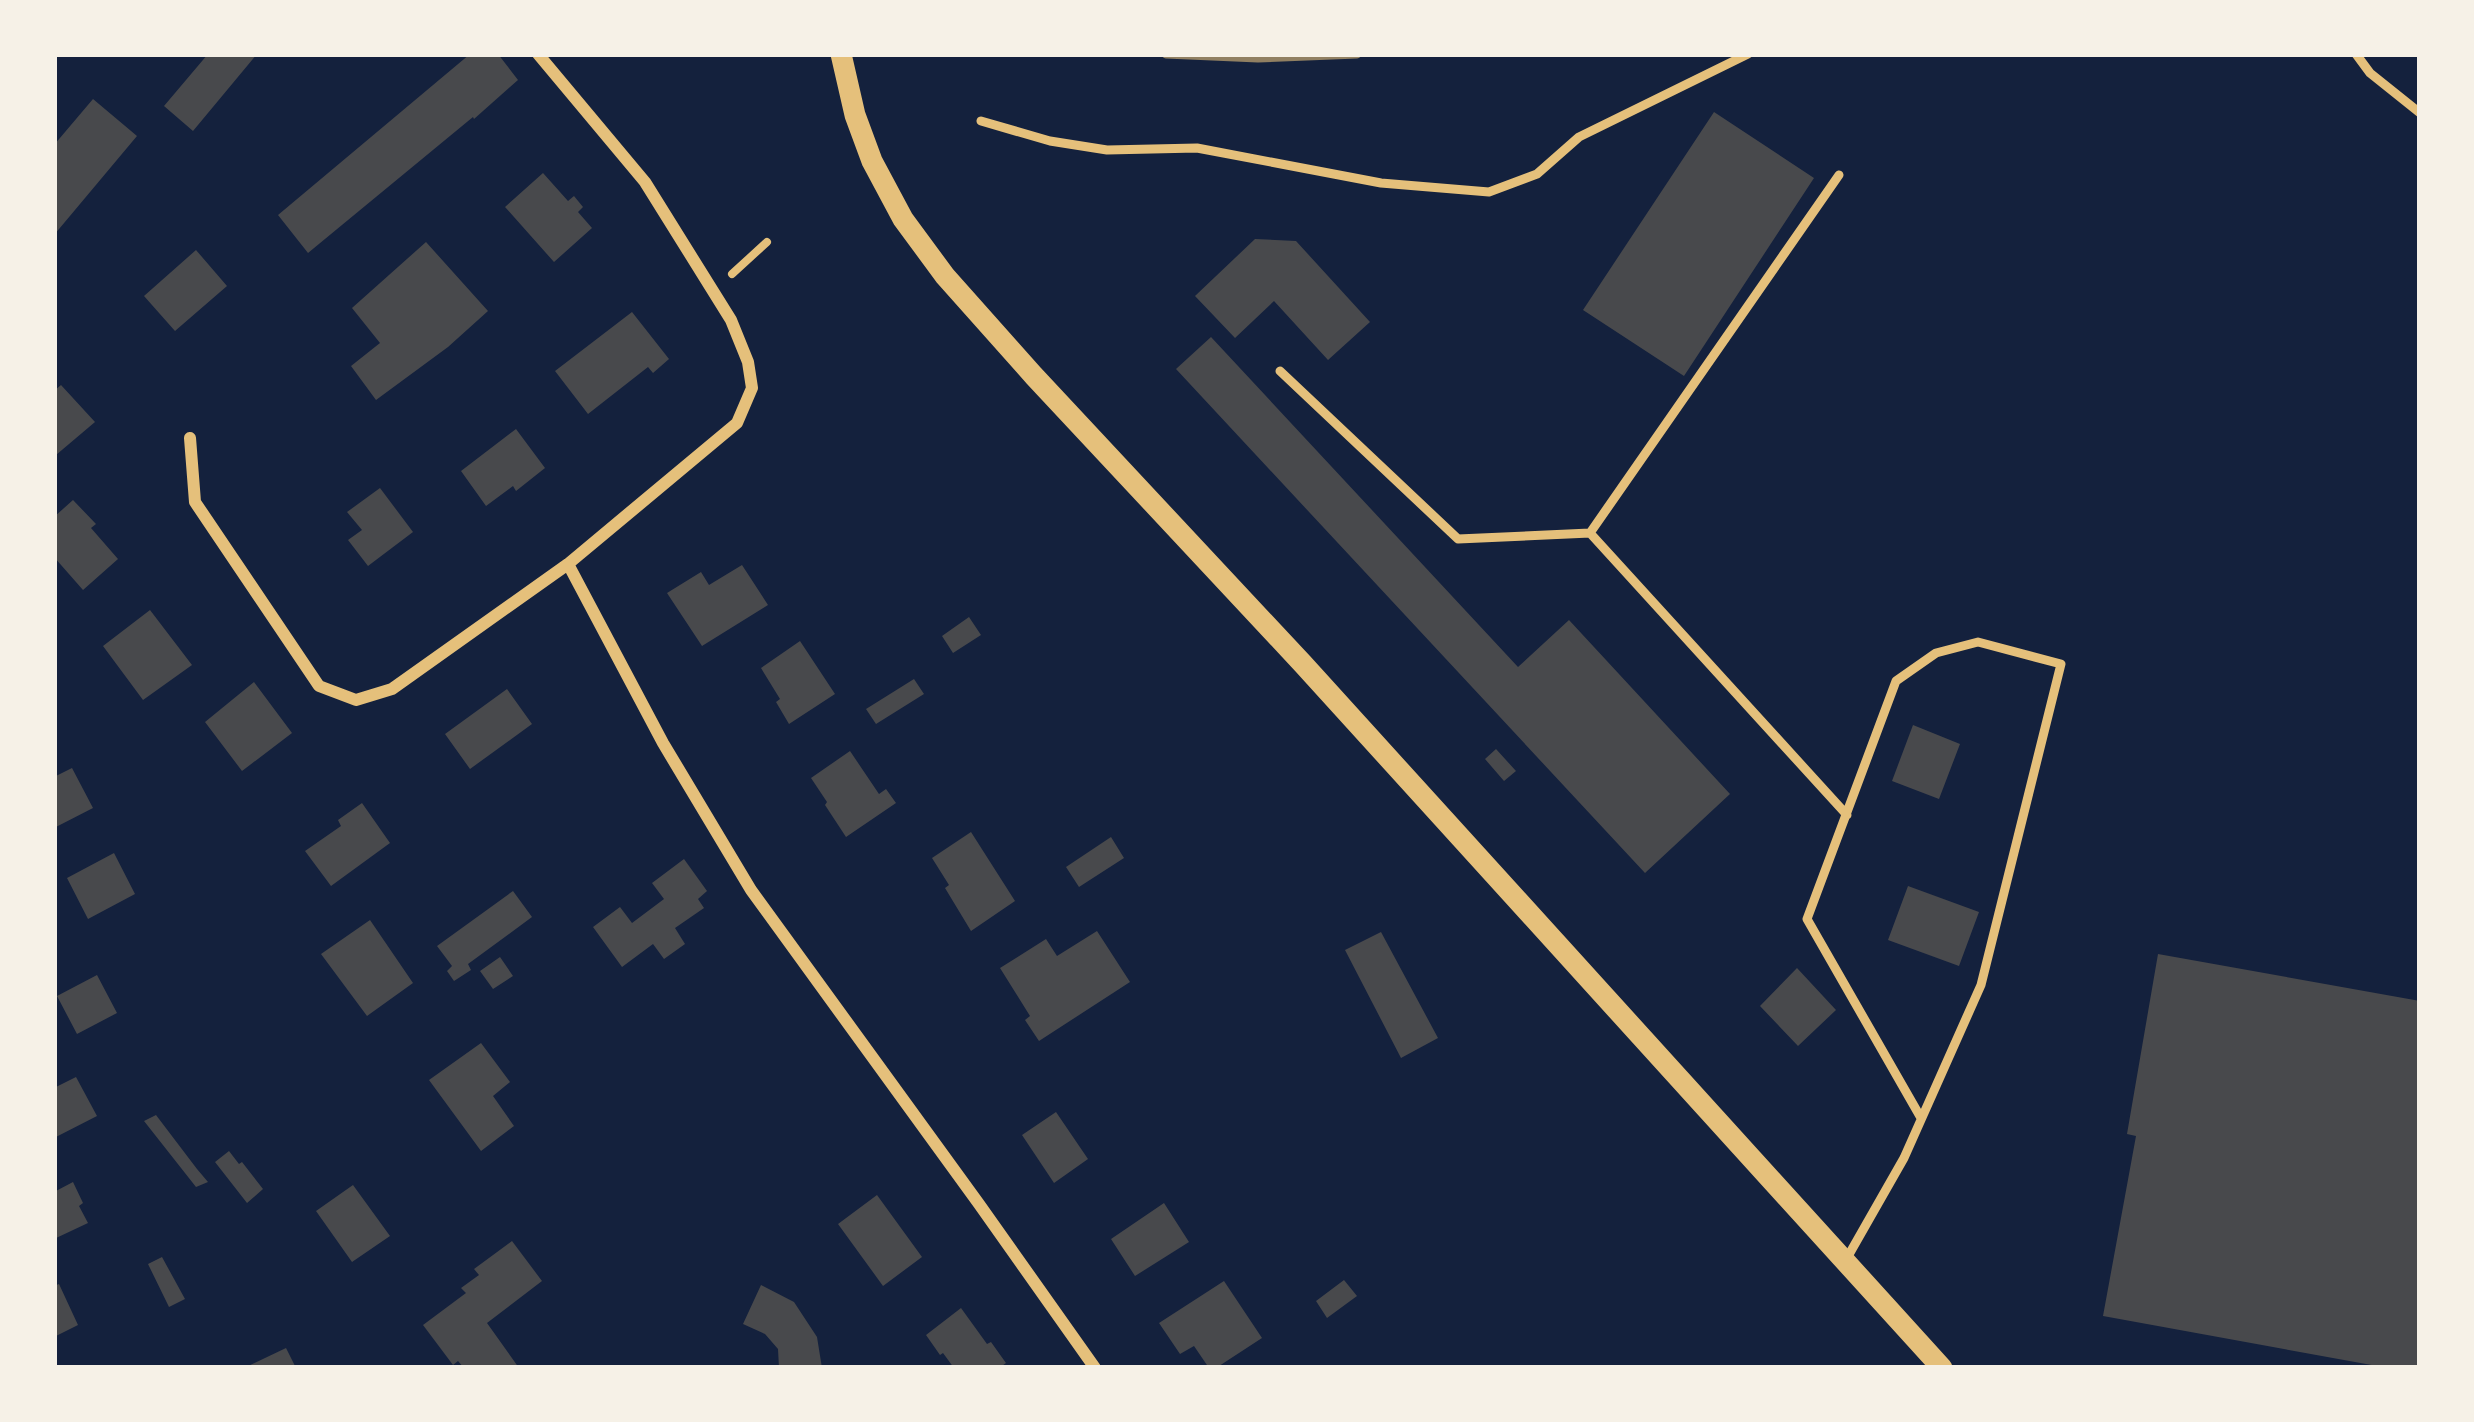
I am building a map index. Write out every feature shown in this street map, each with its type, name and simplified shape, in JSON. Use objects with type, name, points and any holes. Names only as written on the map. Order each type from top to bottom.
[{"type":"street","points":[[190,438],[195,502],[320,686],[356,700],[392,689],[568,564],[737,424],[752,388],[748,362],[730,320],[645,182],[538,54]]},
{"type":"street","points":[[841,54],[872,161],[903,219],[945,276],[1942,1368]]},
{"type":"street","points":[[568,564],[663,743],[752,890],[1094,1368]]},
{"type":"lane","points":[[981,121],[1050,141],[1107,150],[1197,148],[1381,183],[1489,192],[1537,174],[1579,137],[1748,54]]},
{"type":"lane","points":[[2356,54],[2370,73],[2420,113]]},
{"type":"lane","points":[[1590,532],[1839,176]]},
{"type":"lane","points":[[1280,371],[1458,539],[1590,532]]},
{"type":"lane","points":[[1590,532],[1846,815]]},
{"type":"lane","points":[[1845,1261],[1904,1158],[1922,1118],[1981,985],[2061,664],[1978,642],[1936,652],[1896,681],[1807,919],[1922,1118]]},
{"type":"path","points":[[726,279],[767,242]]},
{"type":"building","points":[[208,54],[257,54],[193,131],[164,106]]},
{"type":"building","points":[[470,54],[498,54],[518,80],[308,253],[278,215]]},
{"type":"building","points":[[93,99],[137,136],[54,235],[54,145]]},
{"type":"building","points":[[1714,112],[1814,178],[1684,376],[1583,310]]},
{"type":"building","points":[[543,173],[568,201],[574,196],[583,207],[578,212],[592,228],[554,262],[505,207]]},
{"type":"building","points":[[1255,239],[1296,241],[1370,322],[1328,360],[1274,301],[1235,338],[1195,296]]},
{"type":"building","points":[[426,242],[488,311],[376,400],[351,366],[380,343],[352,308]]},
{"type":"building","points":[[196,250],[227,286],[175,331],[144,296]]},
{"type":"building","points":[[632,312],[669,359],[653,373],[648,367],[588,414],[555,371]]},
{"type":"building","points":[[1211,337],[1518,667],[1569,620],[1730,794],[1645,873],[1176,369]]},
{"type":"building","points":[[61,385],[95,422],[56,455],[54,391]]},
{"type":"building","points":[[516,429],[545,468],[516,491],[513,486],[486,506],[461,471]]},
{"type":"building","points":[[380,488],[413,532],[368,566],[348,540],[362,530],[347,512]]},
{"type":"building","points":[[73,500],[96,524],[91,528],[118,559],[83,590],[54,557],[54,517]]},
{"type":"building","points":[[742,565],[768,605],[702,646],[667,593],[701,572],[709,585]]},
{"type":"building","points":[[150,610],[192,665],[143,700],[103,646]]},
{"type":"building","points":[[969,617],[981,635],[953,653],[942,636]]},
{"type":"building","points":[[800,641],[835,694],[789,724],[761,668]]},
{"type":"building","points":[[914,679],[924,694],[876,724],[866,709]]},
{"type":"building","points":[[254,682],[292,733],[242,771],[205,722]]},
{"type":"building","points":[[507,689],[532,724],[470,769],[445,734]]},
{"type":"building","points":[[1913,725],[1960,744],[1939,799],[1892,781]]},
{"type":"building","points":[[1496,749],[1516,771],[1504,781],[1485,759]]},
{"type":"building","points":[[850,751],[879,794],[886,789],[896,803],[846,837],[811,778]]},
{"type":"building","points":[[72,768],[93,808],[54,828],[54,777]]},
{"type":"building","points":[[362,803],[390,843],[331,886],[305,851],[341,826],[338,820]]},
{"type":"building","points":[[971,832],[1015,901],[971,931],[932,858]]},
{"type":"building","points":[[1111,837],[1124,858],[1079,887],[1066,867]]},
{"type":"building","points":[[114,853],[135,894],[88,919],[67,878]]},
{"type":"building","points":[[684,859],[707,891],[698,899],[704,908],[675,928],[685,944],[664,959],[653,944],[622,967],[593,927],[620,907],[632,923],[664,899],[652,883]]},
{"type":"building","points":[[1908,886],[1979,912],[1959,966],[1888,940]]},
{"type":"building","points":[[513,891],[532,917],[468,964],[471,970],[454,981],[447,971],[452,966],[437,946]]},
{"type":"building","points":[[370,920],[413,983],[367,1016],[321,954]]},
{"type":"building","points":[[1097,931],[1130,982],[1039,1041],[1025,1020],[1030,1016],[1000,968],[1046,939],[1057,956]]},
{"type":"building","points":[[1381,932],[1438,1038],[1401,1058],[1345,950]]},
{"type":"building","points":[[2158,954],[2420,1001],[2420,1368],[2388,1368],[2103,1316],[2136,1136],[2127,1134]]},
{"type":"building","points":[[500,957],[513,976],[493,989],[480,971]]},
{"type":"building","points":[[1797,968],[1836,1010],[1798,1046],[1760,1006]]},
{"type":"building","points":[[97,975],[117,1013],[77,1034],[57,996]]},
{"type":"building","points":[[481,1043],[510,1082],[493,1096],[514,1126],[481,1151],[429,1080]]},
{"type":"building","points":[[76,1077],[97,1116],[54,1138],[54,1088]]},
{"type":"building","points":[[1056,1112],[1088,1159],[1054,1183],[1022,1135]]},
{"type":"building","points":[[156,1115],[208,1182],[196,1187],[144,1121]]},
{"type":"building","points":[[229,1151],[263,1189],[247,1203],[215,1162]]},
{"type":"building","points":[[73,1182],[88,1223],[54,1239],[54,1192]]},
{"type":"building","points":[[353,1185],[390,1236],[352,1262],[316,1211]]},
{"type":"building","points":[[877,1195],[922,1257],[883,1286],[838,1224]]},
{"type":"building","points":[[1164,1203],[1189,1242],[1135,1276],[1111,1239]]},
{"type":"building","points":[[512,1241],[542,1281],[487,1323],[519,1368],[464,1368],[458,1361],[453,1365],[423,1325],[466,1293],[461,1288],[479,1275],[474,1269]]},
{"type":"building","points":[[162,1257],[185,1299],[169,1307],[148,1264]]},
{"type":"building","points":[[1344,1280],[1357,1296],[1327,1318],[1316,1301]]},
{"type":"building","points":[[1224,1281],[1262,1338],[1209,1368],[1194,1346],[1180,1354],[1159,1323]]},
{"type":"building","points":[[59,1284],[78,1325],[54,1337],[54,1286]]},
{"type":"building","points":[[761,1285],[794,1302],[817,1337],[822,1368],[779,1368],[778,1349],[765,1334],[743,1324]]},
{"type":"building","points":[[961,1308],[1006,1363],[999,1368],[954,1368],[940,1355],[926,1335]]},
{"type":"building","points":[[286,1348],[296,1368],[244,1368]]},
{"type":"railway","points":[[1166,54],[1258,58],[1357,54]]}]
